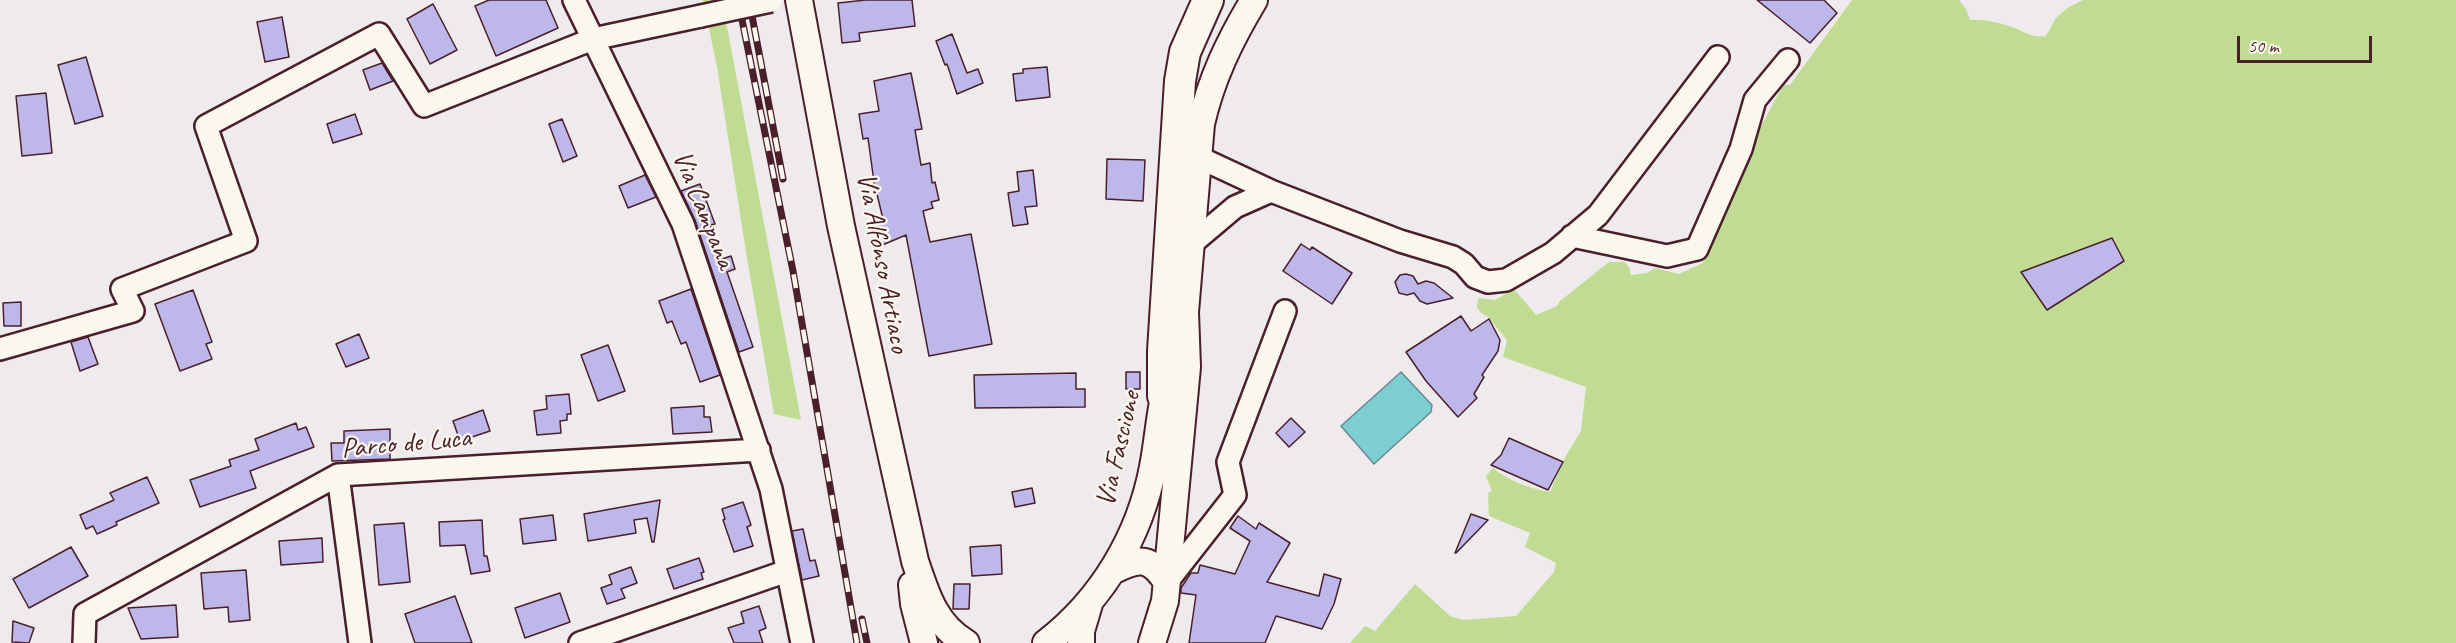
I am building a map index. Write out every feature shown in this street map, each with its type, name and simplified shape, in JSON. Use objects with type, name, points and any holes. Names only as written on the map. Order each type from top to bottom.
[{"type":"highway","points":[[1163,396],[1165,305],[1180,81],[1185,52],[1208,0]]},
{"type":"main road","name":"Via Alfonso Artiaco","points":[[799,0],[841,226],[909,537]]},
{"type":"main road","name":"Via Fascione","points":[[1152,643],[1165,601],[1167,582],[1187,366],[1185,312],[1198,157],[1208,94],[1221,60],[1254,0]]},
{"type":"main road","name":"Via Fascione","points":[[1046,643],[1089,604],[1114,570],[1147,490],[1153,466],[1163,396],[1185,312]]},
{"type":"main road","points":[[909,537],[914,604],[924,643]]},
{"type":"main road","points":[[909,537],[932,608],[943,625],[966,643]]},
{"type":"main road","points":[[1114,570],[1131,562],[1147,562],[1154,566],[1167,582]]},
{"type":"main road","points":[[914,604],[911,616],[914,643]]},
{"type":"main road","points":[[1082,643],[1081,631],[1089,604]]},
{"type":"street","name":"Via Campana","points":[[574,0],[683,224],[771,489],[802,643]]},
{"type":"street","points":[[0,349],[133,311],[122,289],[246,241],[207,126],[379,34],[424,106],[593,39],[773,0]]},
{"type":"street","points":[[1198,157],[1271,191],[1400,242],[1453,257],[1464,264],[1475,277],[1488,282],[1506,280],[1553,252],[1598,214],[1718,57]]},
{"type":"street","points":[[1572,236],[1666,256],[1697,249],[1741,149],[1755,100],[1788,60]]},
{"type":"street","points":[[1190,245],[1235,207],[1271,191]]},
{"type":"street","points":[[1167,582],[1235,495],[1228,462],[1285,311]]},
{"type":"street","name":"Parco de Luca","points":[[84,643],[85,614],[338,475],[759,450]]},
{"type":"street","points":[[338,475],[360,643]]},
{"type":"street","points":[[580,643],[787,571]]},
{"type":"green space","points":[[703,0],[722,0],[801,420],[774,414],[717,67]]},
{"type":"green space","points":[[1852,0],[1959,0],[1970,20],[1994,22],[2041,37],[2046,36],[2056,18],[2067,8],[2083,0],[2456,0],[2456,643],[1350,643],[1365,626],[1375,631],[1415,584],[1450,616],[1462,620],[1516,616],[1554,572],[1556,563],[1525,547],[1530,533],[1489,516],[1488,493],[1492,491],[1486,476],[1493,468],[1520,484],[1550,492],[1564,459],[1581,431],[1586,387],[1503,357],[1507,340],[1487,316],[1481,313],[1477,307],[1478,298],[1495,300],[1514,289],[1536,315],[1557,306],[1560,301],[1609,262],[1624,262],[1629,267],[1631,275],[1647,273],[1655,268],[1679,274],[1703,263],[1710,240],[1745,166],[1747,153],[1783,85],[1790,85]]},
{"type":"water","points":[[1401,372],[1432,405],[1431,412],[1374,464],[1341,426]]},
{"type":"building","points":[[489,0],[546,0],[558,28],[496,56],[475,6]]},
{"type":"building","points":[[866,0],[912,0],[915,26],[859,33],[860,41],[842,43],[838,3]]},
{"type":"building","points":[[1757,0],[1824,0],[1837,13],[1810,43]]},
{"type":"building","points":[[433,4],[457,50],[430,64],[407,19]]},
{"type":"building","points":[[282,17],[289,57],[265,62],[257,22]]},
{"type":"building","points":[[952,34],[967,73],[978,69],[983,83],[957,94],[936,41]]},
{"type":"building","points":[[86,57],[103,116],[75,124],[58,65]]},
{"type":"building","points":[[382,63],[393,81],[370,90],[363,70]]},
{"type":"building","points":[[1047,67],[1050,97],[1016,101],[1013,74],[1023,73],[1023,69]]},
{"type":"building","points":[[911,73],[922,129],[915,130],[921,165],[930,163],[932,183],[935,182],[939,200],[931,202],[933,208],[923,211],[930,242],[971,234],[992,344],[929,356],[906,235],[880,246],[877,222],[883,219],[874,182],[868,138],[863,139],[859,114],[879,111],[874,81]]},
{"type":"building","points":[[46,93],[52,153],[22,156],[16,96]]},
{"type":"building","points":[[355,114],[362,134],[333,143],[327,124]]},
{"type":"building","points":[[562,119],[577,156],[563,162],[549,124]]},
{"type":"building","points":[[1107,159],[1145,160],[1143,201],[1106,199]]},
{"type":"building","points":[[1033,170],[1037,206],[1025,207],[1028,224],[1013,226],[1008,193],[1019,191],[1017,172]]},
{"type":"building","points":[[645,175],[656,197],[628,208],[619,186]]},
{"type":"building","points":[[700,184],[715,224],[710,225],[722,259],[731,256],[735,269],[727,272],[753,347],[739,352],[695,220],[681,191]]},
{"type":"building","points":[[2112,238],[2124,261],[2047,310],[2021,272]]},
{"type":"building","points":[[1301,244],[1310,250],[1312,247],[1352,273],[1332,304],[1283,271]]},
{"type":"building","points":[[1400,275],[1413,276],[1418,284],[1426,281],[1434,283],[1453,298],[1427,304],[1420,301],[1414,293],[1407,295],[1399,293],[1395,282]]},
{"type":"building","points":[[691,289],[720,375],[700,382],[686,342],[681,344],[672,321],[667,323],[659,301]]},
{"type":"building","points":[[193,290],[212,342],[206,344],[212,359],[180,371],[155,304]]},
{"type":"building","points":[[21,302],[21,326],[4,326],[3,303]]},
{"type":"building","points":[[1461,316],[1471,331],[1489,319],[1500,340],[1498,351],[1482,375],[1484,377],[1474,394],[1477,398],[1458,417],[1426,381],[1406,352]]},
{"type":"building","points":[[359,334],[369,358],[346,367],[336,344]]},
{"type":"building","points":[[88,337],[98,364],[80,371],[71,342]]},
{"type":"building","points":[[608,345],[625,391],[598,401],[581,355]]},
{"type":"building","points":[[1126,372],[1140,372],[1140,389],[1126,389]]},
{"type":"building","points":[[1076,373],[1076,389],[1085,389],[1085,407],[975,408],[974,375]]},
{"type":"building","points":[[569,394],[571,414],[567,414],[567,420],[560,421],[561,433],[537,435],[534,411],[547,409],[546,396]]},
{"type":"building","points":[[704,406],[704,417],[710,417],[712,432],[673,434],[671,408]]},
{"type":"building","points":[[483,410],[490,431],[460,441],[453,421]]},
{"type":"building","points":[[1291,418],[1305,432],[1289,447],[1276,433]]},
{"type":"building","points":[[296,423],[298,430],[306,427],[314,447],[250,471],[256,488],[200,507],[190,480],[231,466],[229,460],[259,450],[255,439]]},
{"type":"building","points":[[390,429],[390,459],[332,461],[331,443],[344,443],[344,431]]},
{"type":"building","points":[[1509,438],[1563,462],[1548,490],[1491,465],[1501,455]]},
{"type":"building","points":[[147,477],[159,503],[116,522],[117,525],[97,534],[93,526],[86,529],[80,515],[114,500],[110,493]]},
{"type":"building","points":[[1032,488],[1035,503],[1015,507],[1012,492]]},
{"type":"building","points":[[660,500],[654,542],[652,542],[647,518],[634,520],[636,533],[588,541],[584,514]]},
{"type":"building","points":[[743,502],[751,525],[747,527],[753,546],[734,552],[723,520],[725,519],[722,509]]},
{"type":"building","points":[[1471,514],[1488,520],[1455,553]]},
{"type":"building","points":[[553,515],[556,540],[523,544],[520,519]]},
{"type":"building","points":[[1238,516],[1256,529],[1259,523],[1290,543],[1267,582],[1319,596],[1324,574],[1341,579],[1334,604],[1322,629],[1276,616],[1265,643],[1189,643],[1196,595],[1181,593],[1181,588],[1191,573],[1198,573],[1200,565],[1235,574],[1250,541],[1230,528]]},
{"type":"building","points":[[482,520],[484,556],[487,556],[490,571],[471,574],[465,545],[440,546],[439,522]]},
{"type":"building","points":[[404,523],[410,582],[379,585],[374,525]]},
{"type":"building","points":[[803,529],[810,561],[815,560],[819,576],[802,580],[792,531]]},
{"type":"building","points":[[322,538],[323,562],[281,565],[279,541]]},
{"type":"building","points":[[1001,545],[1002,574],[972,576],[970,547]]},
{"type":"building","points":[[71,547],[88,576],[29,608],[13,579]]},
{"type":"building","points":[[699,558],[704,572],[701,573],[703,579],[674,589],[667,569]]},
{"type":"building","points":[[631,567],[637,583],[621,589],[625,598],[607,604],[601,588],[612,584],[609,575]]},
{"type":"building","points":[[246,570],[250,620],[229,622],[228,607],[204,609],[201,573]]},
{"type":"building","points":[[954,584],[970,584],[969,609],[953,609]]},
{"type":"building","points":[[560,593],[570,622],[525,638],[515,608]]},
{"type":"building","points":[[455,596],[472,643],[415,643],[405,614]]},
{"type":"building","points":[[176,605],[178,637],[141,639],[128,608]]},
{"type":"building","points":[[759,606],[766,628],[759,631],[763,643],[734,643],[728,628],[744,623],[741,612]]},
{"type":"building","points":[[13,621],[34,628],[29,643],[12,642]]},
{"type":"railway","points":[[738,0],[793,271],[857,643]]},
{"type":"railway","points":[[749,0],[783,179]]},
{"type":"railway","points":[[862,619],[867,643]]}]
